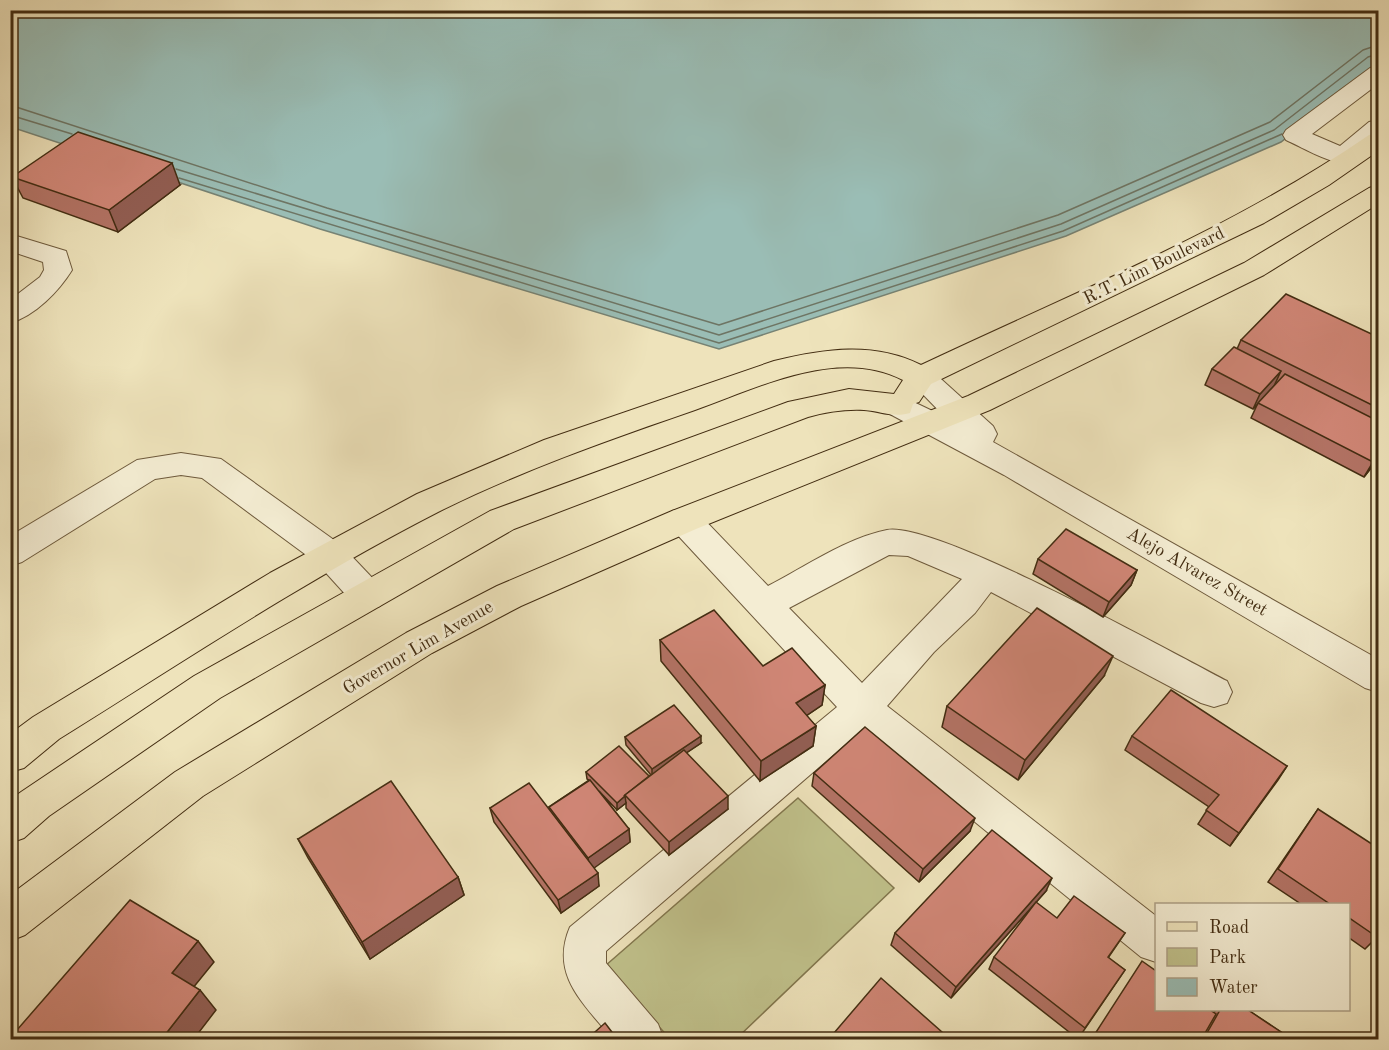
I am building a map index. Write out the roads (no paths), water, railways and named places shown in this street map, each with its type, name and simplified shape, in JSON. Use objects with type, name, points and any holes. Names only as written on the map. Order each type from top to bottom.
[{"type":"main road","name":"R.T. Lim Boulevard","points":[[921,377],[1255,217],[1320,180],[1378,140]]},
{"type":"main road","points":[[947,417],[1254,269],[1378,193]]},
{"type":"main road","points":[[10,756],[45,728],[329,554],[430,502],[525,462],[774,370],[810,361],[859,357],[894,363],[921,377],[867,449]]},
{"type":"main road","points":[[10,825],[35,804],[207,687],[502,520],[799,409],[828,401],[862,397],[899,406]]},
{"type":"main road","name":"Governor Lim Avenue","points":[[10,921],[189,784],[419,643],[509,596],[684,520],[947,417]]},
{"type":"street","points":[[1378,73],[1295,135],[1342,156],[1378,127]]},
{"type":"street","points":[[10,242],[56,257],[58,270],[50,283],[10,314]]},
{"type":"street","points":[[921,377],[947,417]]},
{"type":"street","points":[[899,406],[947,417]]},
{"type":"street","name":"Alejo Alvarez Street","points":[[947,417],[1015,467],[1378,677]]},
{"type":"street","points":[[10,553],[148,468],[181,464],[210,468],[329,554],[368,596]]},
{"type":"street","points":[[684,520],[862,708],[1155,941]]},
{"type":"street","points":[[764,605],[870,548],[890,542],[911,544],[986,574],[1214,692]]},
{"type":"street","points":[[642,1040],[585,970],[585,942],[862,708],[921,642],[963,603],[986,574]]},
{"type":"water","points":[[11,11],[1378,11],[1378,66],[1281,142],[1066,236],[719,349],[320,229],[11,127]]}]
